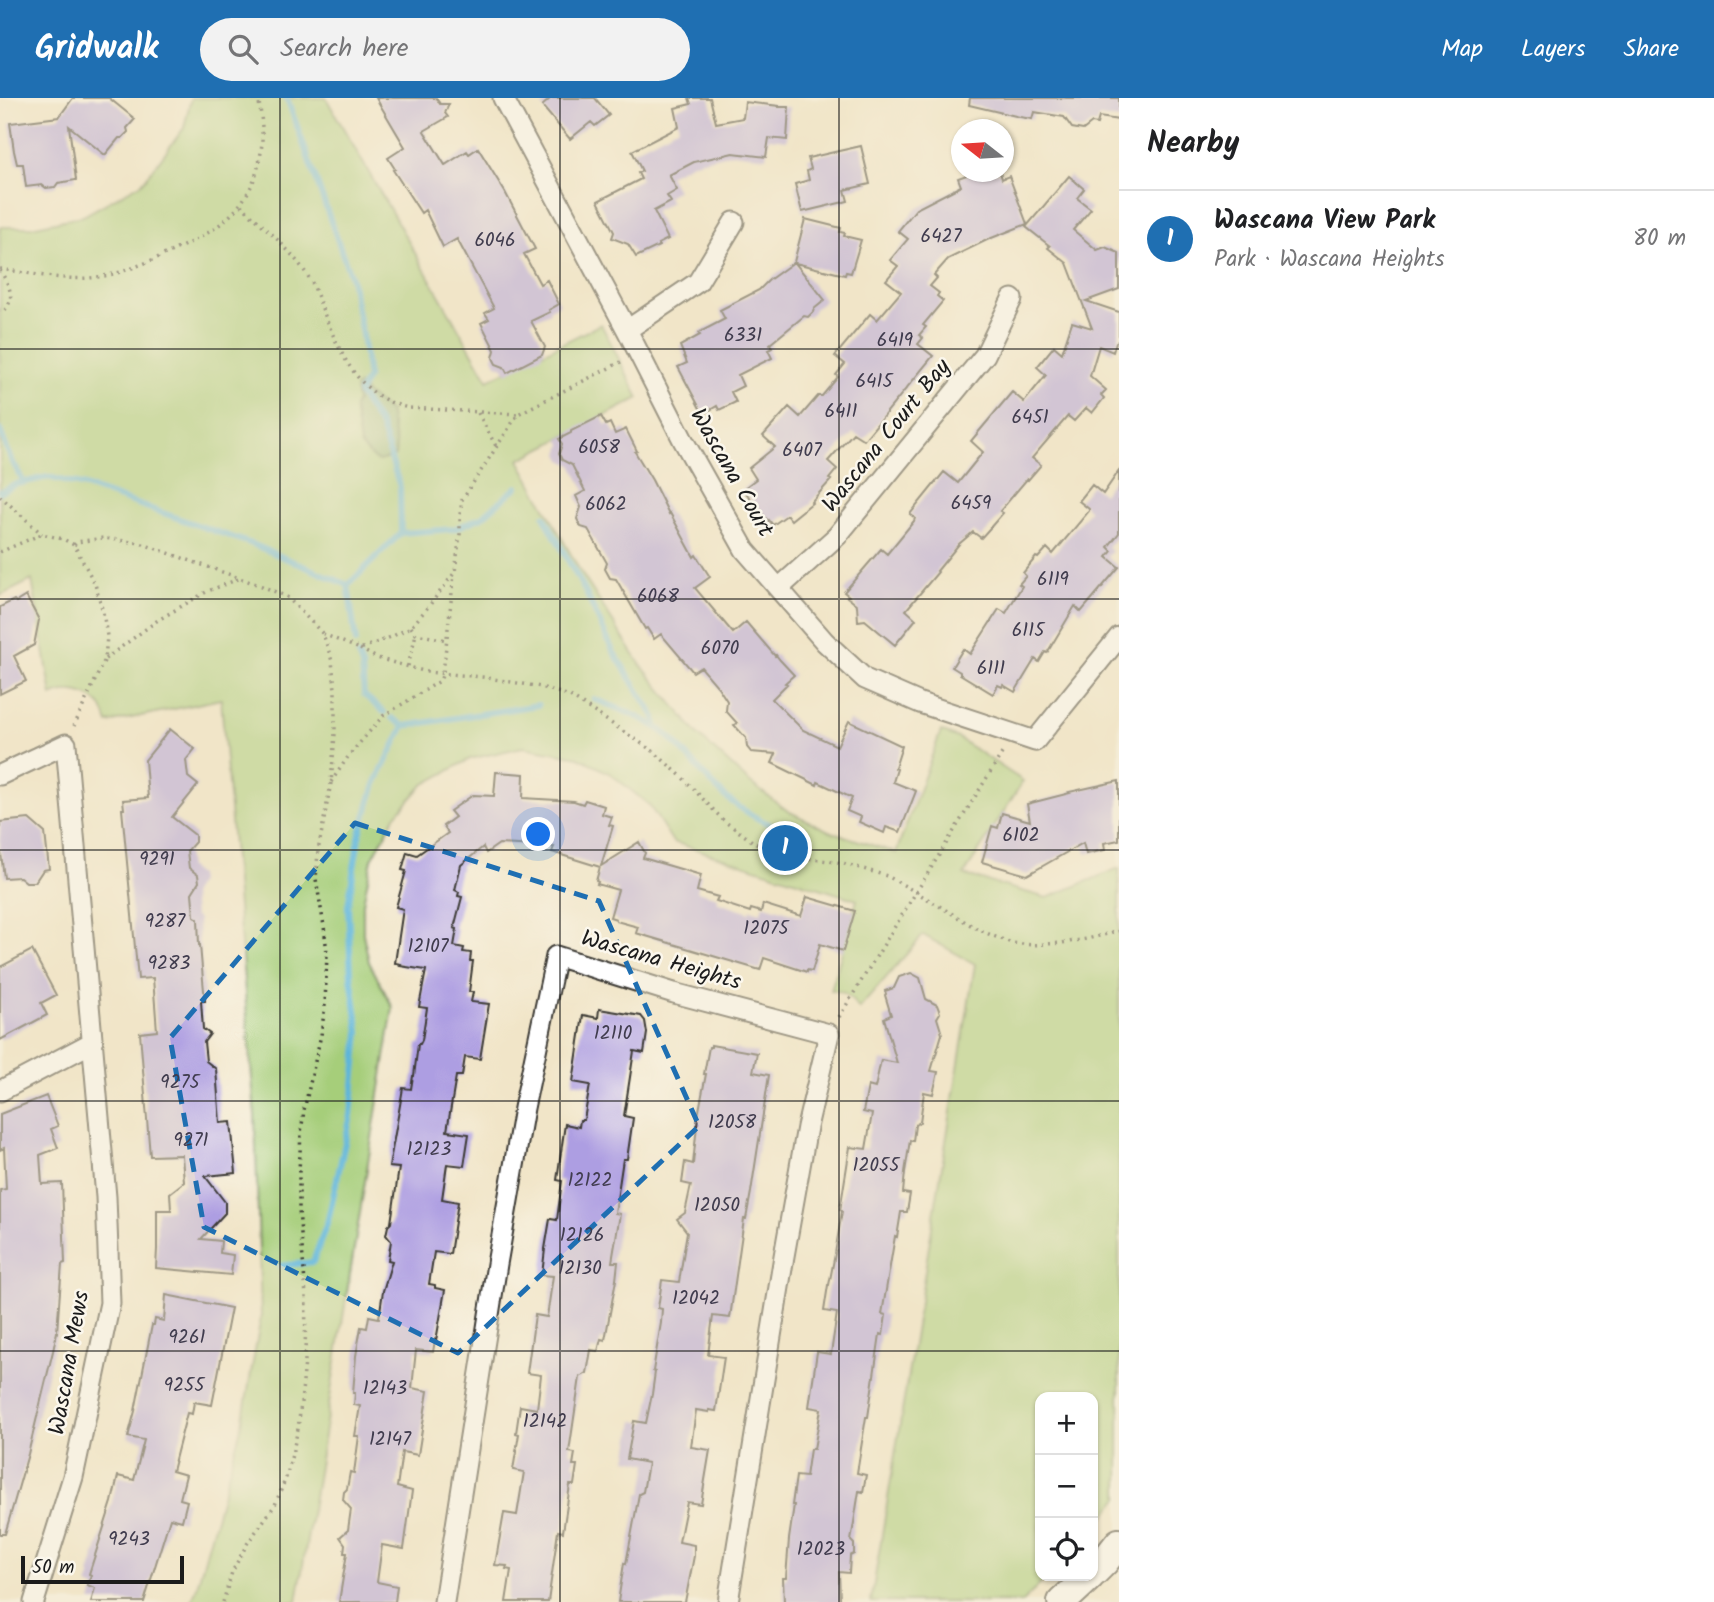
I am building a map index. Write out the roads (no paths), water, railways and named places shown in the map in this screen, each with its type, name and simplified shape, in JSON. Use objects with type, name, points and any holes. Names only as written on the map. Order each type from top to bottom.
[{"type":"street","name":"Wascana Court","points":[[503,98],[683,440],[745,550],[825,642],[865,678],[920,703],[1035,741],[1119,637]]},
{"type":"street","points":[[627,330],[698,282],[734,222]]},
{"type":"street","name":"Wascana Court Bay","points":[[779,588],[837,536],[985,355],[1012,299]]},
{"type":"street","name":"Wascana Mews","points":[[0,775],[66,744],[106,1197],[110,1303],[73,1477],[34,1602]]},
{"type":"street","name":"Wascana Heights","points":[[444,1602],[524,1108],[556,956],[674,993],[829,1034],[807,1127],[786,1243],[728,1602]]},
{"type":"street","points":[[0,1091],[93,1042]]},
{"type":"street","points":[[1098,1568],[1119,1543]]},
{"type":"street","points":[[1062,1602],[1084,1581]]},
{"type":"waterway","points":[[287,98],[351,278],[368,377],[359,393],[381,427],[400,487],[401,533],[348,585]]},
{"type":"waterway","points":[[0,430],[24,483]]},
{"type":"waterway","points":[[0,492],[17,484],[48,477],[85,486],[252,544],[348,585]]},
{"type":"waterway","points":[[401,533],[454,529],[482,517],[517,487]]},
{"type":"waterway","points":[[544,516],[586,593],[613,651],[655,717],[656,727]]},
{"type":"waterway","points":[[348,585],[356,642]]},
{"type":"waterway","points":[[358,656],[362,666],[364,695],[384,712]]},
{"type":"waterway","points":[[594,699],[632,714],[659,729],[675,742],[727,798],[754,816],[802,841]]},
{"type":"waterway","points":[[404,726],[538,705]]},
{"type":"waterway","points":[[280,1266],[313,1262],[328,1220],[351,1115],[359,1032],[351,976],[348,906],[359,837],[375,784],[404,726],[392,718]]},
{"type":"place","name":"Wascana View Park","points":[[785,848]]}]
